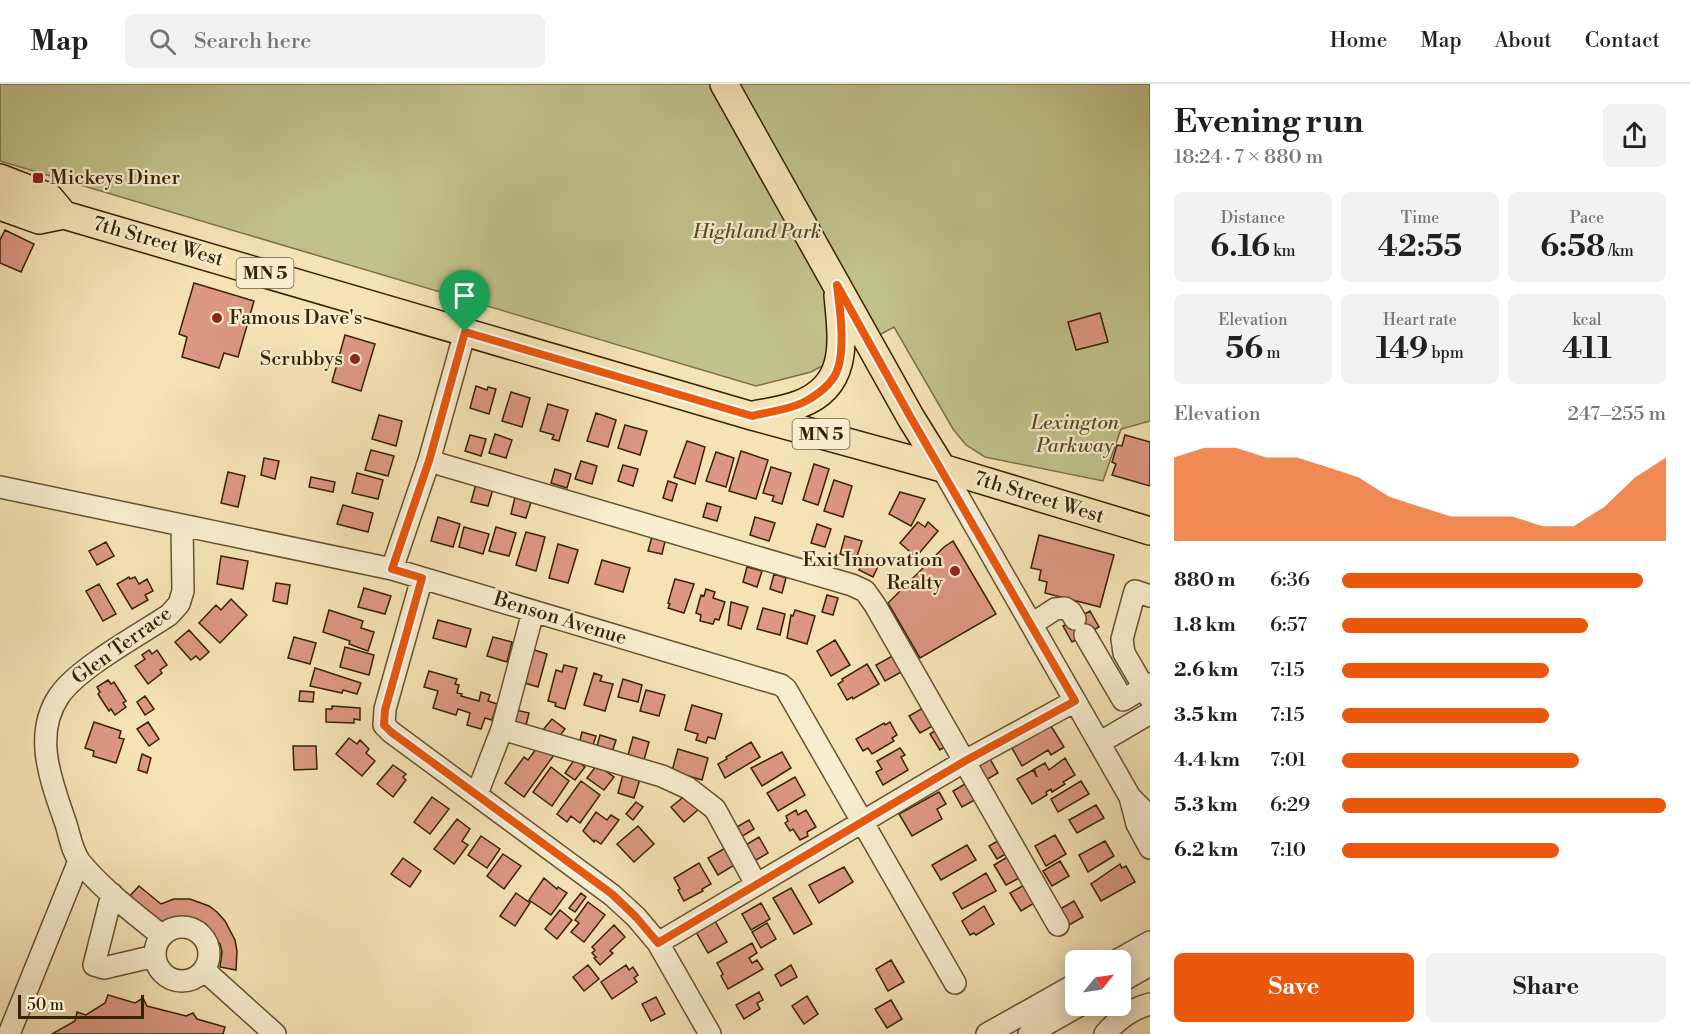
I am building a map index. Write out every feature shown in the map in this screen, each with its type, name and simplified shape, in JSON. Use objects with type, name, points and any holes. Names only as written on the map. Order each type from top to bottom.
[{"type":"main road","points":[[724,84],[911,418],[942,468]]},
{"type":"main road","name":"7th Street West","points":[[0,178],[49,197],[64,215]]},
{"type":"main road","name":"7th Street West","points":[[0,206],[39,220],[64,215],[752,416],[942,468],[1150,531]]},
{"type":"main road","points":[[752,416],[800,404],[819,393],[834,378],[839,367],[842,332],[837,285]]},
{"type":"street","points":[[392,569],[429,461],[465,332]]},
{"type":"street","points":[[429,461],[852,585],[865,591],[875,604],[1058,925]]},
{"type":"street","points":[[942,468],[1130,796],[1150,817]]},
{"type":"street","name":"Benson Avenue","points":[[0,487],[392,569],[781,685],[786,689],[955,983]]},
{"type":"street","name":"Glen Terrace","points":[[182,526],[184,579],[179,604],[169,615],[83,671],[60,695],[53,708],[45,745],[47,764],[72,847],[79,861],[158,946],[161,970],[173,979],[190,980],[204,970]]},
{"type":"street","points":[[422,578],[385,710],[384,725],[612,894],[658,943],[710,1034]]},
{"type":"street","points":[[1032,624],[1055,609],[1065,608],[1071,612],[1123,700],[1148,690],[1124,653],[1122,639],[1135,591],[1150,596]]},
{"type":"street","points":[[477,794],[502,729],[532,612]]},
{"type":"street","points":[[658,943],[965,761],[1075,701]]},
{"type":"street","points":[[1099,743],[1150,713]]},
{"type":"street","points":[[502,729],[662,776],[688,788],[715,809],[756,884]]},
{"type":"street","points":[[1130,796],[1137,824],[1150,848]]},
{"type":"street","points":[[9,1034],[79,861]]},
{"type":"street","points":[[112,894],[94,965],[104,968],[158,946],[177,927],[187,927],[201,934],[208,947],[209,956],[204,970],[275,1034]]},
{"type":"street","points":[[1131,953],[1150,942]]},
{"type":"street","points":[[1131,976],[1150,965]]},
{"type":"street","points":[[987,1034],[1065,990]]},
{"type":"street","points":[[1105,1034],[1117,1020],[1150,1004]]},
{"type":"street","points":[[1029,1034],[1065,1014]]},
{"type":"green space","name":"Highland Park","points":[[0,84],[1150,84],[1150,421],[1121,429],[1103,481],[985,457],[966,445],[953,429],[894,327],[811,372],[756,386],[0,161]]},
{"type":"building","points":[[5,230],[34,244],[21,272],[0,263],[0,240]]},
{"type":"building","name":"Famous Dave's","points":[[194,283],[254,301],[238,357],[224,353],[219,368],[182,357],[187,337],[179,334]]},
{"type":"building","points":[[1100,313],[1108,342],[1076,350],[1068,322]]},
{"type":"building","name":"Scrubbys","points":[[345,335],[375,344],[361,391],[332,382]]},
{"type":"building","points":[[476,386],[487,390],[488,387],[496,389],[489,414],[470,408]]},
{"type":"building","points":[[511,392],[530,398],[522,427],[502,421]]},
{"type":"building","points":[[548,404],[568,410],[559,441],[552,439],[554,435],[540,431]]},
{"type":"building","points":[[596,413],[616,420],[608,447],[587,441]]},
{"type":"building","points":[[379,415],[402,421],[396,446],[372,439]]},
{"type":"building","points":[[625,425],[647,431],[640,455],[618,448]]},
{"type":"building","points":[[495,434],[512,440],[506,458],[489,453]]},
{"type":"building","points":[[470,435],[486,439],[481,456],[465,451]]},
{"type":"building","points":[[1125,435],[1150,442],[1150,486],[1112,475],[1116,464],[1112,462],[1117,445],[1122,446]]},
{"type":"building","points":[[687,441],[705,447],[695,484],[674,477]]},
{"type":"building","points":[[371,450],[394,456],[388,476],[365,470]]},
{"type":"building","points":[[741,451],[768,460],[756,499],[729,491]]},
{"type":"building","points":[[716,452],[734,458],[726,487],[706,481]]},
{"type":"building","points":[[264,458],[279,461],[275,479],[261,475]]},
{"type":"building","points":[[581,461],[597,466],[592,484],[575,479]]},
{"type":"building","points":[[814,464],[829,469],[818,505],[803,500]]},
{"type":"building","points":[[623,465],[638,469],[633,486],[618,481]]},
{"type":"building","points":[[771,467],[791,473],[782,504],[772,501],[774,496],[763,493]]},
{"type":"building","points":[[555,469],[571,474],[567,488],[551,483]]},
{"type":"building","points":[[228,472],[245,476],[238,507],[221,503]]},
{"type":"building","points":[[357,473],[383,480],[378,499],[352,493]]},
{"type":"building","points":[[311,477],[335,482],[333,492],[309,487]]},
{"type":"building","points":[[834,480],[852,486],[843,517],[824,511]]},
{"type":"building","points":[[668,481],[677,484],[672,501],[663,498]]},
{"type":"building","points":[[476,484],[493,489],[488,506],[471,502]]},
{"type":"building","points":[[900,492],[925,499],[911,526],[889,514]]},
{"type":"building","points":[[515,497],[531,502],[526,518],[511,514]]},
{"type":"building","points":[[707,503],[721,507],[717,521],[703,517]]},
{"type":"building","points":[[343,505],[373,513],[368,532],[337,524]]},
{"type":"building","points":[[438,517],[460,524],[453,547],[431,541]]},
{"type":"building","points":[[755,517],[775,523],[769,541],[750,535]]},
{"type":"building","points":[[918,522],[925,527],[928,522],[938,531],[916,557],[900,543]]},
{"type":"building","points":[[817,524],[831,529],[825,547],[811,543]]},
{"type":"building","points":[[464,527],[489,534],[483,554],[459,547]]},
{"type":"building","points":[[496,527],[516,533],[509,556],[489,551]]},
{"type":"building","points":[[526,532],[545,537],[536,571],[516,565]]},
{"type":"building","points":[[653,533],[666,537],[662,554],[648,551]]},
{"type":"building","points":[[1039,535],[1114,555],[1100,607],[1045,593],[1047,582],[1039,580],[1041,570],[1031,568]]},
{"type":"building","points":[[845,536],[862,541],[856,559],[840,554]]},
{"type":"building","points":[[953,541],[996,614],[920,658],[888,603],[944,547]]},
{"type":"building","points":[[106,542],[114,556],[97,565],[89,551]]},
{"type":"building","points":[[558,544],[578,550],[568,583],[549,578]]},
{"type":"building","points":[[867,555],[880,562],[873,577],[859,570]]},
{"type":"building","points":[[221,556],[248,561],[243,589],[217,584]]},
{"type":"building","points":[[602,560],[630,568],[623,592],[595,584]]},
{"type":"building","points":[[747,567],[762,571],[757,587],[743,582]]},
{"type":"building","points":[[774,574],[786,578],[782,593],[770,589]]},
{"type":"building","points":[[129,577],[130,579],[135,577],[139,584],[147,579],[153,591],[145,595],[148,600],[132,609],[117,584]]},
{"type":"building","points":[[675,579],[694,584],[684,613],[668,608]]},
{"type":"building","points":[[276,583],[290,585],[287,604],[273,601]]},
{"type":"building","points":[[99,584],[116,614],[103,621],[86,591]]},
{"type":"building","points":[[364,588],[391,596],[385,614],[358,607]]},
{"type":"building","points":[[706,589],[715,592],[713,598],[725,602],[719,620],[715,619],[713,624],[700,621],[701,615],[696,613],[701,595],[704,596]]},
{"type":"building","points":[[827,595],[838,598],[833,615],[822,612]]},
{"type":"building","points":[[231,599],[247,615],[220,643],[199,623],[216,605],[221,610]]},
{"type":"building","points":[[731,602],[748,607],[741,629],[728,625]]},
{"type":"building","points":[[763,608],[785,614],[780,635],[757,629]]},
{"type":"building","points":[[329,610],[363,621],[361,628],[374,632],[368,651],[349,644],[350,641],[323,632]]},
{"type":"building","points":[[795,610],[815,616],[807,644],[787,638],[791,615],[793,616]]},
{"type":"building","points":[[1090,611],[1099,627],[1072,642],[1063,626]]},
{"type":"building","points":[[438,620],[471,629],[466,647],[433,638]]},
{"type":"building","points":[[189,630],[209,652],[200,660],[196,656],[191,660],[175,642]]},
{"type":"building","points":[[294,637],[316,643],[310,664],[288,658]]},
{"type":"building","points":[[493,637],[512,642],[507,662],[487,656]]},
{"type":"building","points":[[835,640],[850,665],[831,676],[817,651]]},
{"type":"building","points":[[345,647],[374,655],[369,675],[340,667]]},
{"type":"building","points":[[528,648],[547,654],[538,687],[518,681]]},
{"type":"building","points":[[149,650],[152,654],[157,650],[167,665],[160,670],[162,673],[148,684],[135,666],[145,659],[142,655]]},
{"type":"building","points":[[896,654],[905,670],[885,681],[876,665]]},
{"type":"building","points":[[867,664],[879,684],[847,700],[838,684],[843,681],[842,679]]},
{"type":"building","points":[[564,665],[577,668],[565,709],[548,701],[556,670],[562,672]]},
{"type":"building","points":[[315,668],[361,683],[357,694],[310,686]]},
{"type":"building","points":[[429,671],[457,679],[455,684],[459,685],[457,693],[462,694],[461,696],[479,701],[481,692],[490,695],[488,701],[497,704],[492,720],[485,718],[481,729],[467,725],[470,713],[458,709],[456,715],[433,708],[438,691],[424,687]]},
{"type":"building","points":[[594,673],[602,676],[600,681],[613,684],[605,711],[584,705]]},
{"type":"building","points":[[623,679],[642,685],[638,702],[618,697]]},
{"type":"building","points":[[108,680],[111,684],[114,682],[126,701],[123,703],[126,707],[115,715],[111,709],[109,711],[98,694],[100,692],[97,687]]},
{"type":"building","points":[[646,690],[665,695],[659,716],[640,711]]},
{"type":"building","points":[[300,691],[314,692],[313,702],[299,701]]},
{"type":"building","points":[[145,696],[154,709],[145,715],[137,702]]},
{"type":"building","points":[[692,705],[722,714],[715,739],[708,737],[706,743],[696,740],[698,734],[685,730]]},
{"type":"building","points":[[928,705],[938,723],[920,733],[909,716]]},
{"type":"building","points":[[332,706],[360,708],[360,720],[354,719],[354,723],[326,722],[326,709],[332,709]]},
{"type":"building","points":[[516,710],[529,713],[525,729],[512,726]]},
{"type":"building","points":[[552,719],[565,729],[555,742],[542,731]]},
{"type":"building","points":[[94,722],[121,731],[119,738],[124,739],[116,763],[93,756],[94,751],[85,748]]},
{"type":"building","points":[[148,722],[159,739],[149,746],[137,729]]},
{"type":"building","points":[[890,722],[897,735],[892,738],[894,741],[872,754],[868,748],[863,751],[856,739]]},
{"type":"building","points":[[1051,726],[1064,747],[1051,755],[1048,750],[1022,766],[1012,748]]},
{"type":"building","points":[[941,727],[951,743],[940,750],[930,734]]},
{"type":"building","points":[[582,732],[596,736],[591,751],[578,748]]},
{"type":"building","points":[[600,735],[616,740],[611,755],[596,750]]},
{"type":"building","points":[[633,737],[649,742],[644,760],[628,755]]},
{"type":"building","points":[[349,738],[357,744],[360,740],[369,749],[366,753],[375,761],[362,776],[336,754]]},
{"type":"building","points":[[751,742],[760,757],[725,778],[718,764]]},
{"type":"building","points":[[539,745],[554,755],[524,797],[505,783],[524,757],[528,760]]},
{"type":"building","points":[[293,746],[316,746],[317,769],[294,770]]},
{"type":"building","points":[[900,748],[905,755],[901,757],[908,770],[883,785],[876,772],[882,769],[877,761]]},
{"type":"building","points":[[678,749],[708,758],[702,780],[672,771]]},
{"type":"building","points":[[782,752],[791,768],[762,786],[751,768]]},
{"type":"building","points":[[142,754],[151,758],[147,773],[138,770]]},
{"type":"building","points":[[1065,758],[1075,775],[1052,792],[1051,789],[1046,792],[1047,795],[1032,804],[1017,779],[1033,770],[1037,777],[1034,769],[1045,763],[1049,770]]},
{"type":"building","points":[[575,759],[585,767],[575,780],[565,773]]},
{"type":"building","points":[[990,759],[998,773],[986,780],[978,766]]},
{"type":"building","points":[[393,765],[406,774],[403,777],[406,780],[393,797],[377,784]]},
{"type":"building","points":[[597,765],[614,777],[604,790],[587,778]]},
{"type":"building","points":[[551,767],[569,781],[552,806],[533,792]]},
{"type":"building","points":[[624,771],[641,776],[634,798],[618,793]]},
{"type":"building","points":[[795,777],[805,795],[778,811],[767,793]]},
{"type":"building","points":[[581,781],[600,795],[580,823],[571,816],[567,822],[557,814]]},
{"type":"building","points":[[970,781],[980,797],[962,807],[953,791]]},
{"type":"building","points":[[1081,781],[1089,794],[1058,812],[1051,799]]},
{"type":"building","points":[[939,792],[946,804],[937,809],[942,819],[912,836],[899,814]]},
{"type":"building","points":[[686,795],[699,809],[684,822],[671,807]]},
{"type":"building","points":[[432,797],[449,809],[430,834],[414,822]]},
{"type":"building","points":[[636,802],[643,807],[633,820],[626,814]]},
{"type":"building","points":[[1096,805],[1104,818],[1077,833],[1069,820]]},
{"type":"building","points":[[796,810],[798,815],[806,810],[816,827],[807,832],[808,836],[800,840],[793,829],[790,831],[785,823],[788,821],[786,816]]},
{"type":"building","points":[[596,812],[607,820],[611,815],[619,820],[601,844],[595,840],[594,842],[583,831]]},
{"type":"building","points":[[457,819],[470,829],[462,841],[468,845],[454,864],[434,849]]},
{"type":"building","points":[[749,820],[754,829],[741,837],[735,828]]},
{"type":"building","points":[[638,826],[654,844],[634,862],[617,844]]},
{"type":"building","points":[[1055,835],[1066,854],[1046,866],[1035,846]]},
{"type":"building","points":[[481,836],[500,849],[487,868],[468,855]]},
{"type":"building","points":[[759,837],[768,853],[753,862],[744,846]]},
{"type":"building","points":[[1003,838],[1011,851],[997,859],[989,846]]},
{"type":"building","points":[[1105,841],[1114,856],[1088,872],[1079,855]]},
{"type":"building","points":[[967,845],[976,860],[941,880],[932,865]]},
{"type":"building","points":[[727,847],[736,864],[718,875],[708,858]]},
{"type":"building","points":[[503,854],[521,866],[504,889],[487,876]]},
{"type":"building","points":[[1009,856],[1021,877],[1006,885],[994,865]]},
{"type":"building","points":[[403,858],[421,871],[410,887],[391,874]]},
{"type":"building","points":[[1060,861],[1069,876],[1052,886],[1043,871]]},
{"type":"building","points":[[699,863],[711,884],[684,901],[674,878]]},
{"type":"building","points":[[1120,864],[1122,868],[1126,866],[1135,882],[1101,901],[1091,884]]},
{"type":"building","points":[[844,867],[853,882],[819,903],[809,885]]},
{"type":"building","points":[[986,873],[996,891],[962,909],[953,893]]},
{"type":"building","points":[[544,878],[557,889],[558,887],[567,893],[551,915],[529,900]]},
{"type":"building","points":[[1026,884],[1036,902],[1021,911],[1010,893]]},
{"type":"building","points":[[139,886],[161,904],[174,899],[190,899],[209,906],[217,912],[225,921],[235,940],[236,970],[220,967],[222,952],[220,944],[206,924],[181,916],[159,925],[127,899]]},
{"type":"building","points":[[791,888],[812,924],[794,934],[773,898]]},
{"type":"building","points":[[516,893],[530,903],[515,926],[500,916]]},
{"type":"building","points":[[581,893],[586,897],[575,912],[569,908]]},
{"type":"building","points":[[1074,901],[1083,917],[1069,925],[1060,909]]},
{"type":"building","points":[[588,902],[605,915],[584,942],[571,932],[579,923],[575,920]]},
{"type":"building","points":[[761,903],[770,919],[751,930],[742,914]]},
{"type":"building","points":[[984,906],[994,924],[976,935],[974,933],[970,935],[962,921]]},
{"type":"building","points":[[560,910],[572,920],[557,939],[545,929]]},
{"type":"building","points":[[715,921],[727,942],[708,953],[696,932]]},
{"type":"building","points":[[767,923],[776,939],[761,948],[752,932]]},
{"type":"building","points":[[614,925],[625,937],[610,951],[613,953],[600,965],[594,958],[596,957],[592,953],[595,950],[592,947]]},
{"type":"building","points":[[752,943],[757,953],[749,958],[752,963],[757,960],[763,969],[728,989],[717,963]]},
{"type":"building","points":[[891,960],[904,982],[888,991],[876,969]]},
{"type":"building","points":[[588,965],[599,979],[584,991],[573,977]]},
{"type":"building","points":[[626,965],[629,970],[633,967],[638,975],[634,978],[637,982],[612,999],[601,982]]},
{"type":"building","points":[[791,965],[797,977],[781,986],[775,975]]},
{"type":"building","points":[[759,992],[763,1000],[757,1003],[760,1009],[744,1019],[736,1005]]},
{"type":"building","points":[[108,995],[135,1003],[143,998],[147,1006],[186,1016],[193,1013],[197,1019],[225,1027],[223,1034],[52,1034],[75,1021],[77,1012],[86,1015],[105,1003]]},
{"type":"building","points":[[807,996],[818,1014],[804,1024],[792,1006]]},
{"type":"building","points":[[656,997],[665,1014],[651,1021],[642,1004]]},
{"type":"building","points":[[891,1000],[902,1019],[887,1028],[875,1009]]},
{"type":"place","name":"Mickeys Diner","points":[[38,178]]},
{"type":"place","name":"Famous Dave's","points":[[217,318]]},
{"type":"place","name":"Scrubbys","points":[[355,359]]},
{"type":"place","name":"Exit Innovation Realty","points":[[955,571]]},
{"type":"route","points":[[837,285],[911,418],[1075,701],[965,761],[658,943],[612,894],[384,725],[385,710],[422,578],[392,569],[429,461],[465,332],[752,416],[800,404],[819,393],[834,378],[839,367],[842,332],[837,285]]},
{"type":"park label","name":"Lexington Parkway","points":[[1075,434]]}]
